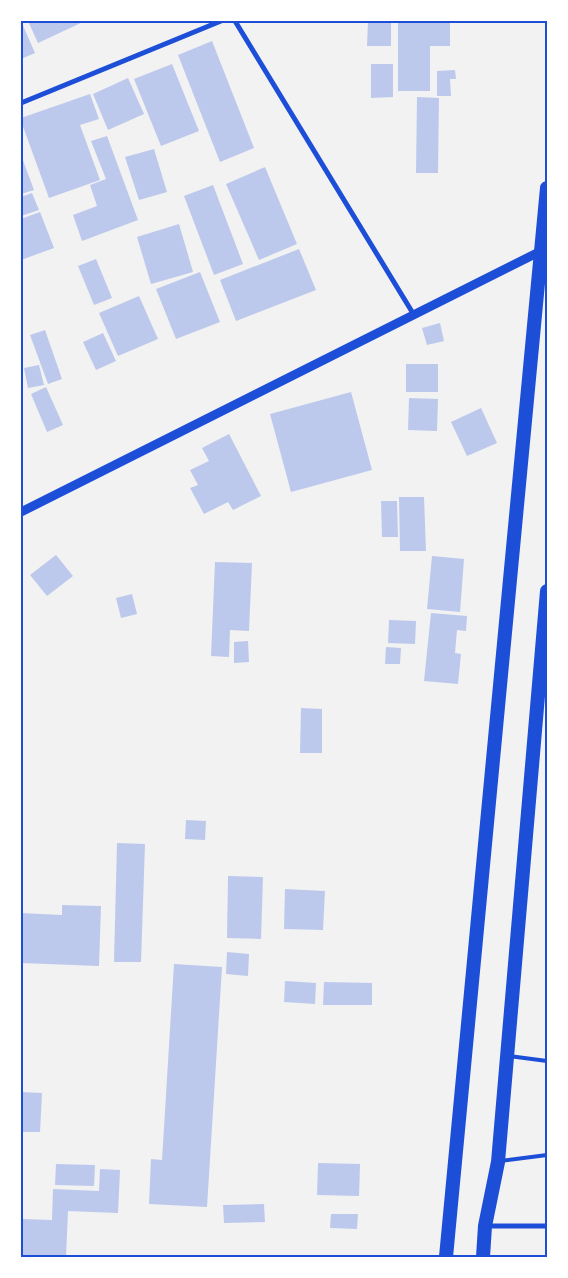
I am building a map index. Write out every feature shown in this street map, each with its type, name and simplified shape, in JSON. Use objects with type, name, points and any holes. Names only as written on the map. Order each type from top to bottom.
[{"type":"highway","points":[[446,1257],[547,188]]},
{"type":"highway","points":[[483,1257],[485,1226],[498,1162],[547,591]]},
{"type":"street","points":[[21,103],[221,21]]},
{"type":"street","points":[[235,21],[414,315]]},
{"type":"street","points":[[21,512],[541,251]]},
{"type":"street","points":[[485,1226],[547,1226]]},
{"type":"lane","points":[[507,1056],[547,1061]]},
{"type":"lane","points":[[498,1162],[547,1155]]},
{"type":"building","points":[[21,21],[35,53],[21,59]]},
{"type":"building","points":[[28,21],[85,21],[38,43]]},
{"type":"building","points":[[368,21],[391,21],[391,46],[367,46]]},
{"type":"building","points":[[398,21],[450,21],[450,46],[430,46],[430,91],[398,91]]},
{"type":"building","points":[[212,41],[254,148],[220,162],[178,55]]},
{"type":"building","points":[[172,64],[199,131],[161,146],[134,79]]},
{"type":"building","points":[[371,64],[393,64],[393,97],[371,98]]},
{"type":"building","points":[[455,70],[456,79],[450,79],[451,96],[437,96],[437,71]]},
{"type":"building","points":[[128,78],[144,114],[108,130],[93,94]]},
{"type":"building","points":[[90,94],[99,119],[80,125],[100,180],[49,198],[21,118]]},
{"type":"building","points":[[417,97],[439,98],[438,173],[416,173]]},
{"type":"building","points":[[107,136],[138,220],[82,241],[73,215],[97,206],[90,185],[106,179],[91,141]]},
{"type":"building","points":[[154,149],[167,192],[139,200],[125,157]]},
{"type":"building","points":[[21,155],[34,190],[21,194]]},
{"type":"building","points":[[265,167],[297,244],[259,260],[226,184]]},
{"type":"building","points":[[213,185],[243,264],[214,275],[184,196]]},
{"type":"building","points":[[32,193],[39,210],[21,216],[21,197]]},
{"type":"building","points":[[40,212],[54,248],[21,260],[21,219]]},
{"type":"building","points":[[179,224],[193,272],[151,284],[137,237]]},
{"type":"building","points":[[299,249],[316,290],[236,321],[220,280]]},
{"type":"building","points":[[96,259],[112,298],[94,305],[78,266]]},
{"type":"building","points":[[200,272],[220,322],[176,339],[156,289]]},
{"type":"building","points":[[139,296],[158,339],[118,356],[99,313]]},
{"type":"building","points":[[440,323],[444,341],[427,345],[422,328]]},
{"type":"building","points":[[45,330],[62,379],[48,384],[30,335]]},
{"type":"building","points":[[103,333],[116,361],[96,370],[83,342]]},
{"type":"building","points":[[406,364],[438,364],[438,392],[406,392]]},
{"type":"building","points":[[39,365],[44,385],[28,388],[24,368]]},
{"type":"building","points":[[46,387],[63,425],[47,432],[31,394]]},
{"type":"building","points":[[351,392],[372,470],[291,492],[270,414]]},
{"type":"building","points":[[409,398],[438,399],[437,431],[408,430]]},
{"type":"building","points":[[481,408],[497,443],[467,456],[451,422]]},
{"type":"building","points":[[229,434],[261,496],[233,510],[228,502],[204,514],[190,488],[198,485],[190,470],[209,461],[202,448]]},
{"type":"building","points":[[399,497],[424,497],[426,551],[400,551]]},
{"type":"building","points":[[381,501],[397,501],[398,537],[382,537]]},
{"type":"building","points":[[56,555],[73,576],[47,596],[30,575]]},
{"type":"building","points":[[432,556],[464,559],[460,612],[427,609]]},
{"type":"building","points":[[215,562],[252,563],[249,631],[230,630],[229,657],[211,656]]},
{"type":"building","points":[[132,594],[137,614],[121,618],[116,598]]},
{"type":"building","points":[[431,613],[467,616],[466,631],[457,630],[455,653],[461,654],[458,684],[424,681]]},
{"type":"building","points":[[389,620],[416,621],[415,644],[388,643]]},
{"type":"building","points":[[248,641],[249,662],[234,663],[234,642]]},
{"type":"building","points":[[386,647],[401,648],[400,664],[385,664]]},
{"type":"building","points":[[301,708],[322,709],[322,753],[300,753]]},
{"type":"building","points":[[186,820],[206,821],[205,840],[185,839]]},
{"type":"building","points":[[117,843],[145,844],[141,962],[114,962]]},
{"type":"building","points":[[228,876],[263,877],[261,939],[227,938]]},
{"type":"building","points":[[285,889],[325,891],[323,930],[284,929]]},
{"type":"building","points":[[62,905],[101,906],[99,966],[21,963],[21,913],[62,915]]},
{"type":"building","points":[[227,952],[249,954],[248,976],[226,974]]},
{"type":"building","points":[[174,964],[222,967],[207,1207],[149,1204],[151,1159],[162,1160]]},
{"type":"building","points":[[285,981],[316,983],[315,1004],[284,1002]]},
{"type":"building","points":[[324,982],[372,983],[372,1005],[323,1005]]},
{"type":"building","points":[[21,1092],[42,1093],[40,1132],[21,1132]]},
{"type":"building","points":[[318,1163],[360,1164],[359,1196],[317,1195]]},
{"type":"building","points":[[56,1164],[95,1165],[94,1186],[55,1185]]},
{"type":"building","points":[[100,1169],[120,1170],[118,1213],[68,1211],[66,1257],[21,1257],[23,1219],[52,1220],[53,1189],[99,1191]]},
{"type":"building","points":[[264,1204],[265,1222],[224,1223],[223,1205]]},
{"type":"building","points":[[331,1214],[358,1214],[357,1229],[330,1228]]}]
